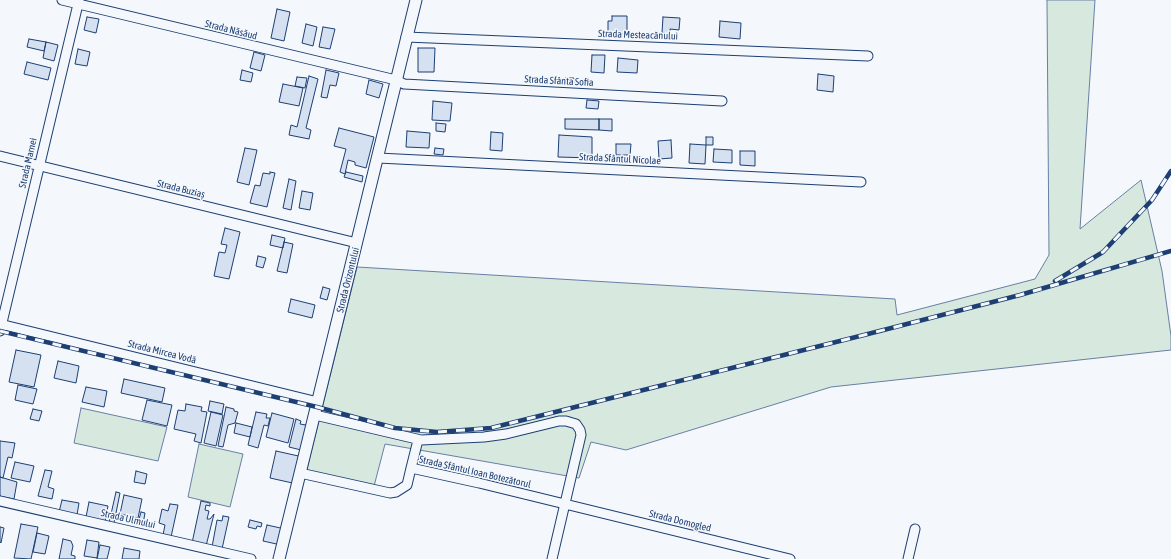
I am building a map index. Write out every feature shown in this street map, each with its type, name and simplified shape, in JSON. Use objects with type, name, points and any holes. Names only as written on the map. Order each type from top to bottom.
[{"type":"street","name":"Strada Năsăud","points":[[62,0],[78,2],[396,80]]},
{"type":"street","name":"Strada Orizontului","points":[[282,559],[300,473],[416,0]]},
{"type":"street","name":"Strada Marnei","points":[[1,327],[78,2]]},
{"type":"street","name":"Strada Mesteacănului","points":[[406,37],[868,56]]},
{"type":"street","name":"Strada Sfânta Sofia","points":[[396,80],[404,84],[722,101]]},
{"type":"street","name":"Strada Buziaș","points":[[0,156],[357,243]]},
{"type":"street","name":"Strada Sfântul Nicolae","points":[[378,158],[861,182]]},
{"type":"street","name":"Strada Mircea Vodă","points":[[1,327],[318,402]]},
{"type":"street","points":[[315,415],[418,440],[484,437],[506,434],[559,421],[572,422],[576,424],[581,435],[552,559]]},
{"type":"street","points":[[411,468],[418,440]]},
{"type":"street","name":"Strada Sfântul Ioan Botezătorul","points":[[300,473],[390,493],[396,492],[407,485],[411,468],[565,504]]},
{"type":"street","name":"Strada Ulmului","points":[[0,501],[251,559]]},
{"type":"street","name":"Strada Domogled","points":[[565,504],[790,559]]},
{"type":"street","points":[[908,559],[915,529]]},
{"type":"shaded area","points":[[1047,0],[1095,0],[1080,229],[1141,180],[1162,271],[1171,336],[1171,350],[831,387],[626,450],[591,442],[579,478],[385,444],[373,490],[306,473],[357,267],[895,299],[897,315],[1035,279],[1049,255]]},
{"type":"shaded area","points":[[81,408],[167,427],[158,461],[74,443]]},
{"type":"shaded area","points":[[199,444],[243,454],[230,507],[188,497]]},
{"type":"building","points":[[277,9],[290,12],[284,41],[271,38]]},
{"type":"building","points":[[612,16],[627,16],[627,34],[608,33],[608,21],[612,21]]},
{"type":"building","points":[[87,17],[99,19],[96,33],[84,30]]},
{"type":"building","points":[[663,17],[680,18],[679,30],[670,29],[670,34],[662,33]]},
{"type":"building","points":[[720,21],[741,23],[740,39],[719,37]]},
{"type":"building","points":[[306,24],[317,27],[313,46],[302,43]]},
{"type":"building","points":[[323,27],[335,29],[330,49],[319,47]]},
{"type":"building","points":[[29,39],[46,42],[44,51],[27,47]]},
{"type":"building","points":[[46,42],[58,45],[54,61],[43,58]]},
{"type":"building","points":[[418,48],[435,48],[434,72],[418,72]]},
{"type":"building","points":[[78,49],[90,52],[87,66],[75,64]]},
{"type":"building","points":[[254,52],[265,55],[261,71],[250,68]]},
{"type":"building","points":[[592,55],[605,55],[604,73],[591,72]]},
{"type":"building","points":[[618,58],[638,60],[637,73],[617,72]]},
{"type":"building","points":[[27,62],[51,68],[48,80],[24,74]]},
{"type":"building","points":[[242,70],[253,73],[251,82],[240,80]]},
{"type":"building","points":[[326,70],[339,73],[336,86],[330,85],[327,98],[321,97]]},
{"type":"building","points":[[818,74],[834,76],[833,92],[817,90]]},
{"type":"building","points":[[309,76],[318,79],[306,128],[311,130],[309,139],[289,135],[291,125],[297,127]]},
{"type":"building","points":[[297,77],[307,78],[305,88],[295,86]]},
{"type":"building","points":[[566,78],[574,78],[574,84],[566,84]]},
{"type":"building","points":[[369,80],[383,84],[379,98],[366,94]]},
{"type":"building","points":[[283,84],[303,88],[299,106],[279,102]]},
{"type":"building","points":[[587,100],[599,101],[598,109],[586,108]]},
{"type":"building","points":[[433,101],[452,103],[450,121],[432,120]]},
{"type":"building","points":[[565,119],[599,119],[599,130],[565,129]]},
{"type":"building","points":[[599,119],[612,119],[612,131],[599,130]]},
{"type":"building","points":[[436,123],[446,124],[445,132],[436,131]]},
{"type":"building","points":[[339,128],[374,137],[366,168],[355,165],[355,162],[348,160],[345,174],[340,172],[346,149],[334,146]]},
{"type":"building","points":[[407,131],[430,133],[429,148],[406,147]]},
{"type":"building","points":[[491,132],[503,133],[502,151],[490,150]]},
{"type":"building","points":[[559,135],[592,137],[592,158],[558,157]]},
{"type":"building","points":[[706,137],[713,137],[713,145],[706,145]]},
{"type":"building","points":[[671,140],[672,158],[659,159],[658,141]]},
{"type":"building","points":[[616,144],[631,144],[630,155],[616,155]]},
{"type":"building","points":[[690,144],[706,145],[705,164],[689,163]]},
{"type":"building","points":[[245,148],[257,150],[249,185],[237,182]]},
{"type":"building","points":[[435,148],[444,149],[443,155],[434,154]]},
{"type":"building","points":[[714,149],[732,150],[732,163],[713,162]]},
{"type":"building","points":[[740,151],[755,151],[755,166],[740,165]]},
{"type":"building","points":[[270,172],[275,173],[267,207],[250,203],[255,185],[260,186],[263,173],[270,174]]},
{"type":"building","points":[[346,172],[363,176],[362,182],[344,177]]},
{"type":"building","points":[[289,179],[296,181],[291,210],[283,208]]},
{"type":"building","points":[[302,191],[313,193],[310,210],[299,208]]},
{"type":"building","points":[[225,228],[240,232],[229,279],[214,276],[219,252],[225,253],[227,245],[221,244]]},
{"type":"building","points":[[272,235],[285,238],[283,248],[270,245]]},
{"type":"building","points":[[284,242],[293,244],[287,273],[277,271]]},
{"type":"building","points":[[258,256],[266,258],[263,268],[256,266]]},
{"type":"building","points":[[323,287],[330,289],[327,300],[320,298]]},
{"type":"building","points":[[291,299],[315,305],[312,318],[288,312]]},
{"type":"building","points":[[16,350],[41,355],[34,387],[9,382]]},
{"type":"building","points":[[58,361],[79,366],[76,383],[54,378]]},
{"type":"building","points":[[124,379],[165,388],[162,402],[121,393]]},
{"type":"building","points":[[18,385],[37,389],[33,404],[15,400]]},
{"type":"building","points":[[86,387],[107,391],[104,407],[82,402]]},
{"type":"building","points":[[147,400],[172,405],[167,426],[142,420]]},
{"type":"building","points":[[210,401],[224,404],[222,414],[208,411]]},
{"type":"building","points":[[186,404],[202,407],[201,411],[207,412],[201,443],[194,441],[196,434],[174,429],[178,410],[185,411]]},
{"type":"building","points":[[226,407],[234,409],[234,411],[238,412],[235,423],[228,425],[223,447],[218,446]]},
{"type":"building","points":[[33,409],[42,411],[39,421],[30,419]]},
{"type":"building","points":[[211,412],[223,415],[216,446],[204,443]]},
{"type":"building","points":[[256,412],[267,414],[266,418],[270,418],[268,426],[264,425],[258,448],[248,445]]},
{"type":"building","points":[[272,413],[294,419],[288,443],[266,437]]},
{"type":"building","points":[[296,419],[301,421],[300,424],[306,425],[305,451],[289,447]]},
{"type":"building","points":[[236,423],[252,427],[250,437],[234,433]]},
{"type":"building","points":[[0,441],[15,443],[12,458],[8,457],[3,478],[0,477]]},
{"type":"building","points":[[276,451],[303,457],[297,484],[270,478]]},
{"type":"building","points":[[15,462],[34,466],[30,482],[11,478]]},
{"type":"building","points":[[45,470],[52,471],[48,487],[54,489],[52,499],[38,496]]},
{"type":"building","points":[[136,471],[147,474],[145,484],[134,482]]},
{"type":"building","points":[[0,477],[17,482],[14,499],[0,496]]},
{"type":"building","points":[[116,492],[120,493],[114,523],[109,523]]},
{"type":"building","points":[[124,495],[142,499],[138,518],[120,514]]},
{"type":"building","points":[[62,500],[79,503],[77,515],[59,512]]},
{"type":"building","points":[[201,501],[210,503],[210,506],[206,505],[205,510],[209,511],[207,519],[210,519],[214,514],[206,546],[192,543]]},
{"type":"building","points":[[89,502],[108,506],[105,522],[86,517]]},
{"type":"building","points":[[170,504],[178,505],[171,537],[163,535],[165,525],[159,523],[162,509],[168,511]]},
{"type":"building","points":[[141,512],[145,513],[143,524],[138,523]]},
{"type":"building","points":[[223,516],[229,517],[222,549],[212,547],[217,520],[222,521]]},
{"type":"building","points":[[250,520],[262,523],[261,527],[257,526],[256,529],[248,527]]},
{"type":"building","points":[[21,524],[38,527],[31,559],[14,558]]},
{"type":"building","points":[[267,525],[285,529],[281,545],[263,541]]},
{"type":"building","points":[[0,527],[4,528],[1,543],[0,542]]},
{"type":"building","points":[[37,533],[49,536],[45,554],[33,552]]},
{"type":"building","points":[[63,539],[71,541],[73,546],[71,555],[75,556],[75,559],[59,559]]},
{"type":"building","points":[[87,540],[99,542],[97,558],[84,556]]},
{"type":"building","points":[[100,545],[110,547],[107,559],[97,559]]},
{"type":"building","points":[[124,548],[140,551],[139,559],[122,559]]},
{"type":"railway","points":[[1055,281],[1103,252],[1152,200],[1171,171]]},
{"type":"railway","points":[[0,331],[317,407],[395,428],[437,432],[491,428],[1020,295],[1171,251]]}]
